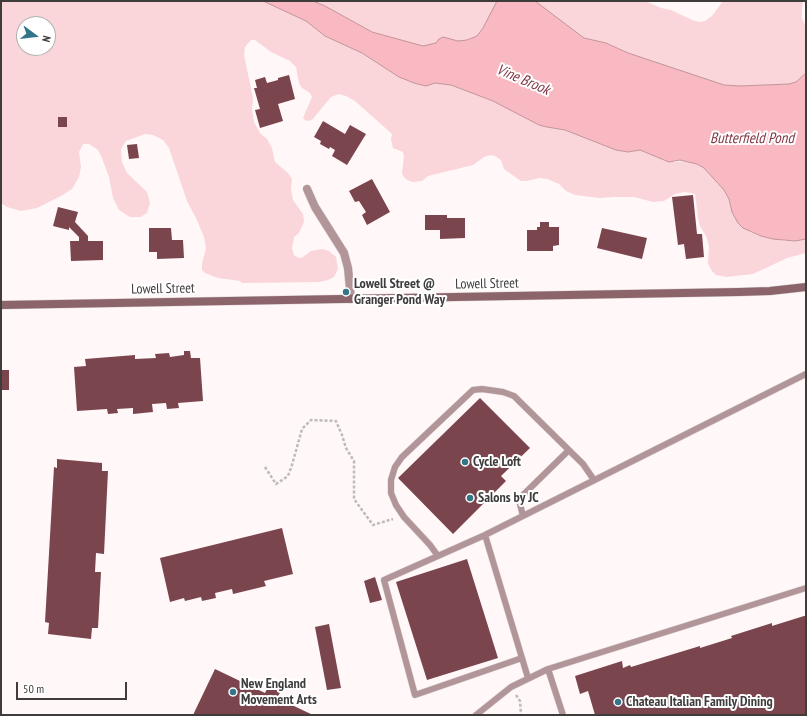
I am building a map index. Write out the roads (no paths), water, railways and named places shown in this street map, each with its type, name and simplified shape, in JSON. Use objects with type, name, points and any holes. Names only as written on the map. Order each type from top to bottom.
[{"type":"main road","name":"Lowell Street","points":[[1,305],[738,292],[770,291],[806,287]]},
{"type":"street","points":[[306,189],[315,208],[344,252],[348,268],[350,299]]},
{"type":"lane","points":[[522,658],[415,695],[384,580],[485,535],[806,374]]},
{"type":"lane","points":[[438,556],[396,506],[391,493],[391,480],[398,462],[473,390],[482,389],[511,394],[587,469],[594,480]]},
{"type":"lane","points":[[523,516],[520,504],[522,496],[568,450]]},
{"type":"lane","points":[[485,535],[528,678]]},
{"type":"lane","points":[[476,715],[511,687],[548,669],[806,588]]},
{"type":"lane","points":[[548,669],[562,715]]},
{"type":"water","name":"Butterfield Pond","points":[[263,1],[313,1],[372,32],[423,46],[436,43],[443,37],[458,41],[467,40],[477,36],[483,28],[497,1],[535,1],[584,38],[606,43],[628,53],[724,85],[740,86],[789,84],[796,82],[806,73],[806,239],[795,241],[773,239],[761,236],[743,228],[738,223],[732,212],[729,199],[724,190],[704,168],[697,164],[680,160],[669,162],[640,150],[628,152],[616,150],[565,130],[539,125],[493,101],[451,85],[435,83],[426,86],[414,83],[399,77],[362,53],[325,36],[306,21]]},
{"type":"place","name":"Lowell Street @ Granger Pond Way","points":[[346,292]]},
{"type":"place","name":"Cycle Loft","points":[[465,462]]},
{"type":"place","name":"Salons by JC","points":[[470,498]]},
{"type":"place","name":"New England Movement Arts","points":[[233,692]]},
{"type":"place","name":"Chateau Italian Family Dining","points":[[618,702]]},
{"type":"water label","name":"Vine Brook","points":[[523,80]]}]
